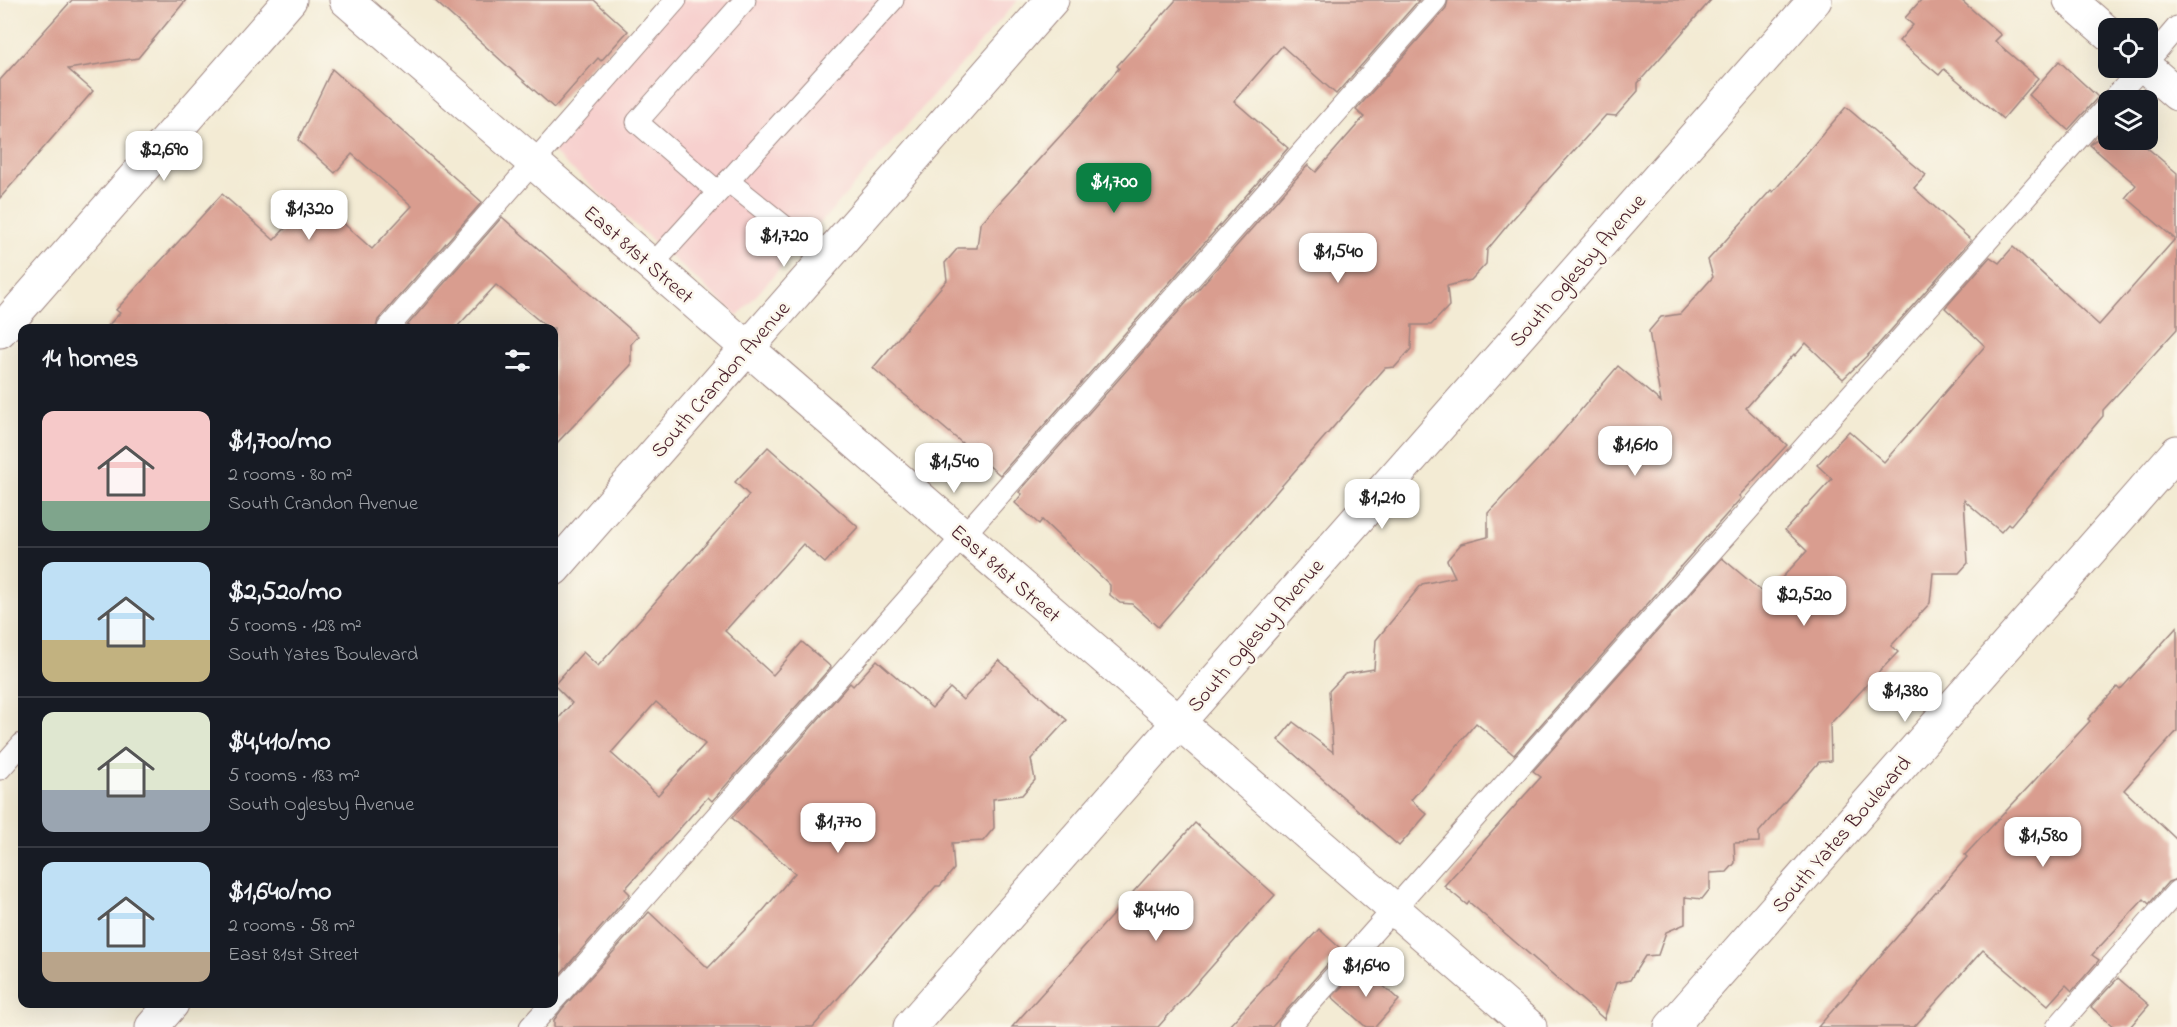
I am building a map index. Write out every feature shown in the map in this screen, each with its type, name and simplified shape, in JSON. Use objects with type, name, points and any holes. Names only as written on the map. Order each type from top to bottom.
[{"type":"street","points":[[0,331],[290,0]]},
{"type":"street","name":"East 81st Street","points":[[346,0],[1530,1027]]},
{"type":"street","name":"South Crandon Avenue","points":[[558,564],[1052,0]]},
{"type":"street","name":"South Oglesby Avenue","points":[[910,1027],[1815,0]]},
{"type":"street","points":[[2070,0],[2098,24]]},
{"type":"street","points":[[2158,78],[2177,94]]},
{"type":"street","name":"South Yates Boulevard","points":[[1671,1027],[2177,452]]},
{"type":"street","points":[[152,1027],[169,1008]]},
{"type":"lane","points":[[391,324],[676,0]]},
{"type":"lane","points":[[745,0],[637,122],[723,187],[825,259]]},
{"type":"lane","points":[[652,266],[893,0]]},
{"type":"lane","points":[[558,995],[1436,0]]},
{"type":"lane","points":[[2158,49],[2177,27]]},
{"type":"lane","points":[[2121,90],[2133,78]]},
{"type":"lane","points":[[1289,1027],[2098,116]]},
{"type":"lane","points":[[0,769],[18,749]]},
{"type":"lane","points":[[2057,1027],[2177,891]]},
{"type":"lane","points":[[530,1027],[547,1008]]},
{"type":"shaded area","points":[[676,0],[1018,0],[738,316],[547,147]]},
{"type":"building","points":[[72,0],[186,0],[138,58],[68,69],[93,91],[0,198],[0,80]]},
{"type":"building","points":[[434,0],[594,0],[628,31],[601,61],[598,58],[554,108]]},
{"type":"building","points":[[1176,0],[1419,0],[1336,94],[1282,46],[1234,101],[1288,148],[1000,475],[873,368],[947,280],[945,263],[958,248],[977,248],[980,224],[1083,111],[1119,68],[1117,66]]},
{"type":"building","points":[[1448,0],[1711,0],[1638,83],[1638,91],[1616,116],[1606,115],[1511,221],[1487,250],[1486,264],[1471,280],[1447,286],[1449,306],[1431,325],[1412,325],[1411,349],[1395,367],[1385,368],[1158,627],[1132,604],[1120,603],[1110,595],[1110,585],[1042,520],[1039,524],[1015,503],[1022,494],[1019,492],[1308,165],[1316,172],[1364,117],[1356,110],[1446,8]]},
{"type":"building","points":[[1921,0],[1961,0],[2001,35],[1995,41],[2038,78],[2003,119],[1944,69],[1939,75],[1899,41],[1913,25],[1905,18]]},
{"type":"building","points":[[2059,61],[2098,97],[2068,130],[2029,95]]},
{"type":"building","points":[[332,69],[482,202],[378,320],[377,324],[110,324],[120,313],[116,310],[222,194],[274,240],[295,218],[302,226],[322,204],[372,249],[412,206],[352,154],[335,173],[298,140]]},
{"type":"building","points":[[1846,107],[1926,175],[1914,188],[1971,240],[1876,347],[1843,379],[1806,343],[1795,356],[1794,354],[1746,408],[1787,445],[1739,496],[1741,498],[1514,755],[1476,723],[1411,800],[1427,814],[1399,846],[1278,740],[1293,722],[1333,752],[1329,691],[1345,674],[1374,669],[1376,640],[1422,584],[1455,577],[1447,560],[1461,544],[1488,537],[1488,513],[1545,452],[1618,366],[1661,402],[1649,331],[1661,317],[1680,314],[1713,277],[1708,260],[1771,190],[1773,192]]},
{"type":"building","points":[[2098,140],[2098,150],[2150,150],[2177,173],[2177,329],[2103,410],[2103,416],[2010,526],[2008,524],[2001,532],[1964,500],[1968,563],[1959,573],[1933,573],[1930,603],[1891,646],[1898,652],[1830,724],[1831,761],[1819,762],[1759,832],[1759,842],[1734,843],[1735,863],[1727,872],[1710,873],[1710,889],[1702,899],[1685,897],[1685,924],[1666,932],[1658,955],[1645,956],[1630,980],[1616,983],[1604,1019],[1469,902],[1467,905],[1444,886],[1541,777],[1533,771],[1722,558],[1766,595],[1807,551],[1785,530],[1832,479],[1817,465],[1849,431],[1884,462],[1985,346],[1945,308],[1990,257],[1999,263],[2013,247],[2099,325],[2175,239],[2126,197],[2136,185],[2090,145]]},
{"type":"building","points":[[502,217],[638,336],[631,344],[631,365],[558,442],[558,324],[543,324],[496,285],[460,324],[408,324]]},
{"type":"building","points":[[768,447],[858,527],[825,563],[803,544],[725,631],[773,675],[802,642],[831,667],[712,801],[708,797],[625,889],[630,894],[558,976],[558,719],[572,703],[558,689],[558,680],[583,652],[598,666],[749,495],[735,482]],"holes":[[[656,702],[705,744],[658,795],[611,753]]]},
{"type":"building","points":[[2177,627],[2177,731],[2124,790],[2177,840],[2177,879],[2168,882],[2149,904],[2144,899],[2092,955],[2099,960],[2072,991],[2066,985],[2048,1005],[1983,950],[1914,1027],[1818,1027],[1967,857],[1965,855],[2090,721],[2088,719],[2117,687],[2120,690]]},
{"type":"building","points":[[877,660],[932,708],[950,688],[963,700],[999,660],[1067,720],[1031,759],[1035,780],[1022,795],[993,799],[994,828],[983,841],[952,843],[954,869],[940,886],[936,886],[813,1027],[554,1027],[554,1020],[562,1009],[649,912],[708,968],[762,912],[795,873],[732,818],[850,683],[853,686]]},
{"type":"building","points":[[1195,823],[1275,895],[1158,1027],[1012,1027]]},
{"type":"building","points":[[1319,929],[1341,949],[1272,1027],[1228,1027]]},
{"type":"building","points":[[1361,966],[1399,1000],[1375,1027],[1366,1027],[1332,997]]},
{"type":"building","points":[[2118,978],[2149,1005],[2130,1027],[2114,1027],[2091,1007]]}]
